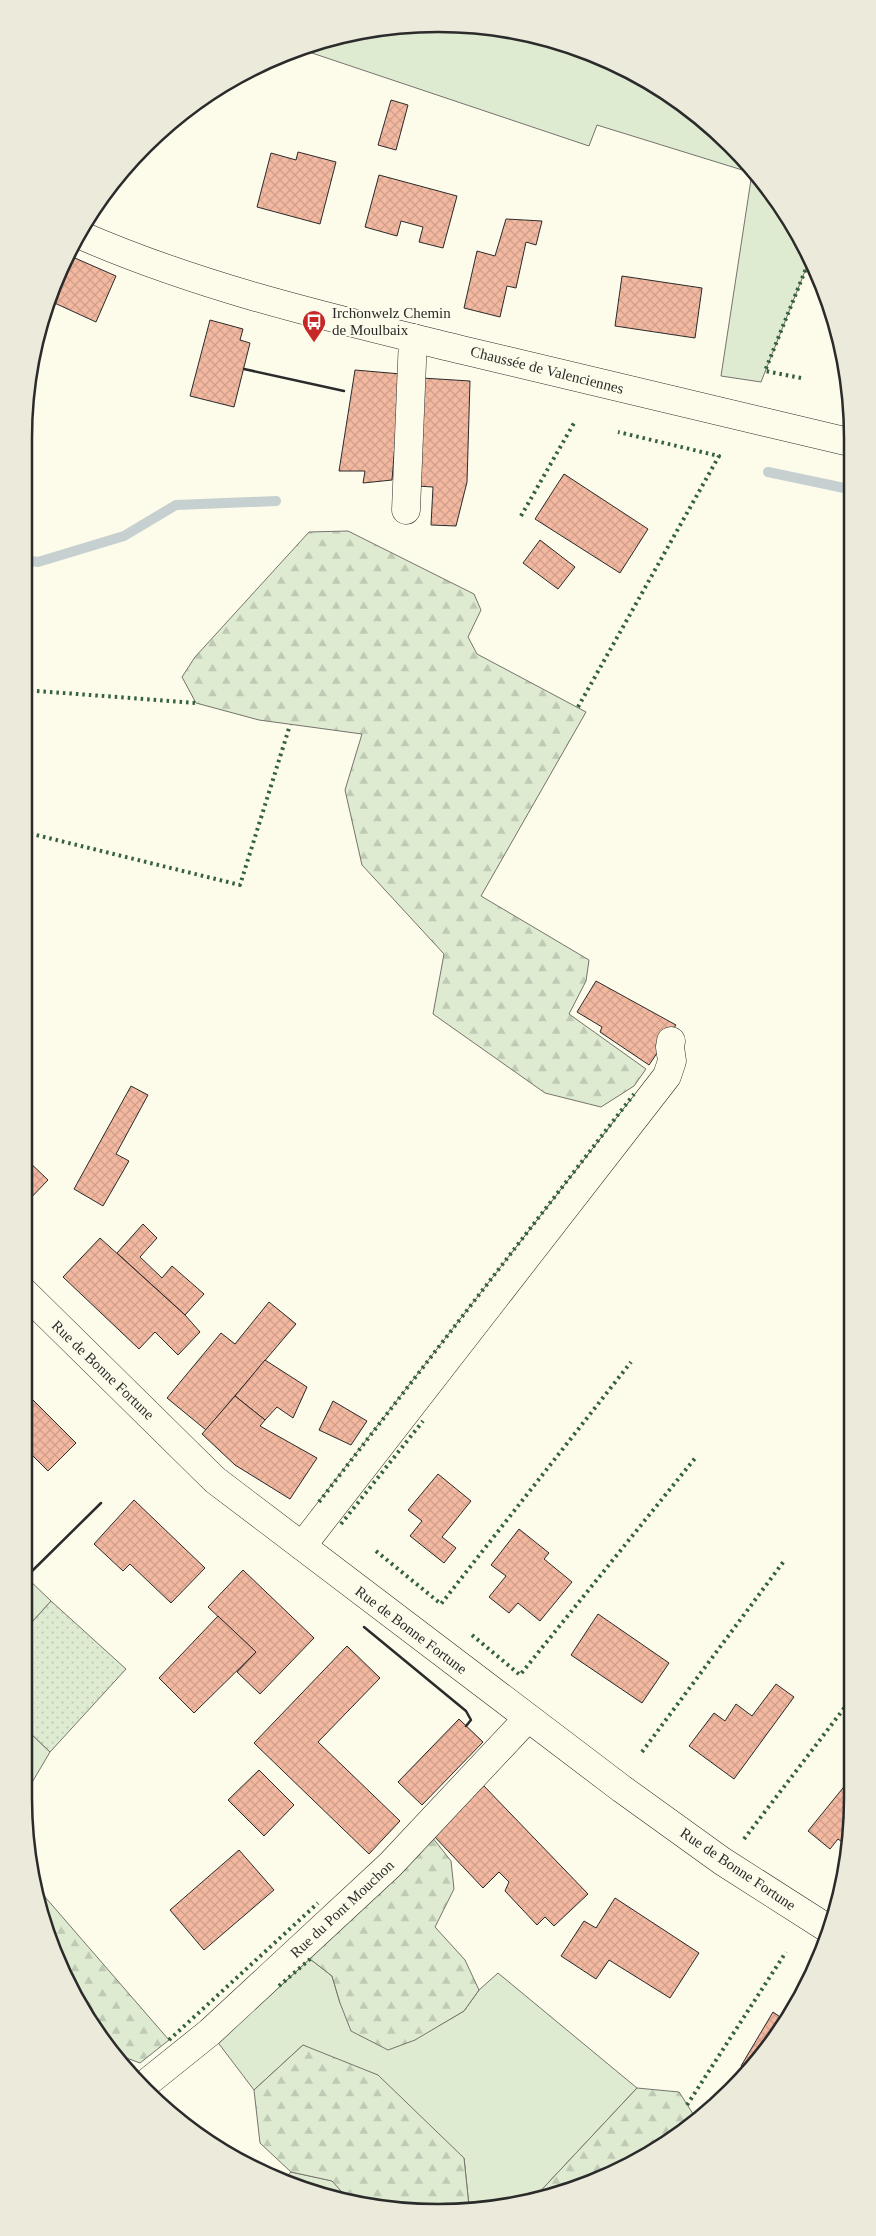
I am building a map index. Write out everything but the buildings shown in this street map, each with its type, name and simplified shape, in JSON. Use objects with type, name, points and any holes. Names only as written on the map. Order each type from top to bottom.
[{"type":"street","name":"Chaussée de Valenciennes","points":[[86,237],[124,254],[230,290],[309,313],[844,441]]},
{"type":"street","points":[[406,510],[413,338]]},
{"type":"street","points":[[302,1546],[667,1076],[672,1061],[671,1041]]},
{"type":"street","name":"Rue de Bonne Fortune","points":[[32,1300],[215,1480],[527,1719],[722,1861],[823,1925]]},
{"type":"street","name":"Rue du Pont Mouchon","points":[[148,2082],[210,2032],[390,1865],[527,1719]]},
{"type":"green space","points":[[438,32],[491,36],[543,46],[593,63],[641,87],[685,116],[725,151],[742,170],[597,125],[589,146],[312,53],[359,40],[411,33]]},
{"type":"green space","points":[[751,180],[789,235],[806,268],[761,382],[721,376]]},
{"type":"green space","points":[[348,531],[474,594],[481,610],[468,637],[477,654],[586,712],[481,896],[589,960],[586,981],[569,1014],[646,1069],[634,1086],[601,1107],[545,1093],[433,1014],[444,954],[362,865],[345,790],[362,734],[259,720],[196,703],[182,677],[195,657],[309,532]]},
{"type":"green space","points":[[32,1583],[51,1601],[32,1622]]},
{"type":"green space","points":[[51,1601],[126,1669],[50,1752],[32,1735],[32,1622]]},
{"type":"green space","points":[[32,1735],[50,1752],[32,1782]]},
{"type":"green space","points":[[432,1837],[451,1861],[454,1889],[435,1927],[465,1960],[479,1990],[464,2011],[415,2040],[388,2050],[351,2031],[332,1976],[310,1959],[304,1945]]},
{"type":"green space","points":[[44,1896],[169,2040],[140,2063],[127,2058],[116,2045],[87,2001],[63,1953]]},
{"type":"green space","points":[[304,1945],[310,1959],[332,1976],[340,2003],[440,2025],[464,2011],[479,1990],[498,1973],[637,2088],[541,2190],[469,2203],[464,2158],[303,2045],[254,2090],[210,2032]]},
{"type":"green space","points":[[303,2045],[378,2075],[464,2158],[469,2203],[411,2203],[359,2196],[342,2192],[332,2181],[291,2172],[260,2143],[254,2090]]},
{"type":"green space","points":[[637,2088],[679,2092],[693,2113],[663,2135],[617,2162],[593,2173],[541,2190]]},
{"type":"green space","points":[[291,2172],[333,2181],[343,2192],[333,2190],[288,2175]]},
{"type":"waterway","points":[[768,472],[844,488]]},
{"type":"waterway","points":[[32,561],[38,562],[124,536],[176,505],[276,501]]},
{"type":"hedge","points":[[801,378],[765,371],[806,268]]},
{"type":"hedge","points":[[521,516],[574,423]]},
{"type":"hedge","points":[[578,707],[719,456],[618,432]]},
{"type":"hedge","points":[[32,691],[196,703]]},
{"type":"hedge","points":[[32,834],[240,885],[290,725]]},
{"type":"hedge","points":[[319,1502],[634,1094]]},
{"type":"hedge","points":[[376,1551],[441,1604],[631,1362]]},
{"type":"hedge","points":[[341,1524],[423,1421]]},
{"type":"hedge","points":[[472,1635],[520,1675],[696,1457]]},
{"type":"hedge","points":[[642,1752],[784,1561]]},
{"type":"hedge","points":[[744,1839],[844,1708]]},
{"type":"hedge","points":[[169,2040],[318,1903]]},
{"type":"hedge","points":[[687,2105],[786,1952]]},
{"type":"hedge","points":[[279,1986],[310,1959]]},
{"type":"wall","points":[[244,369],[344,391]]},
{"type":"wall","points":[[32,1571],[101,1503]]},
{"type":"wall","points":[[364,1627],[466,1711],[471,1720],[466,1726]]},
{"type":"place","name":"Irchonwelz Chemin de Moulbaix","points":[[314,343]]}]
